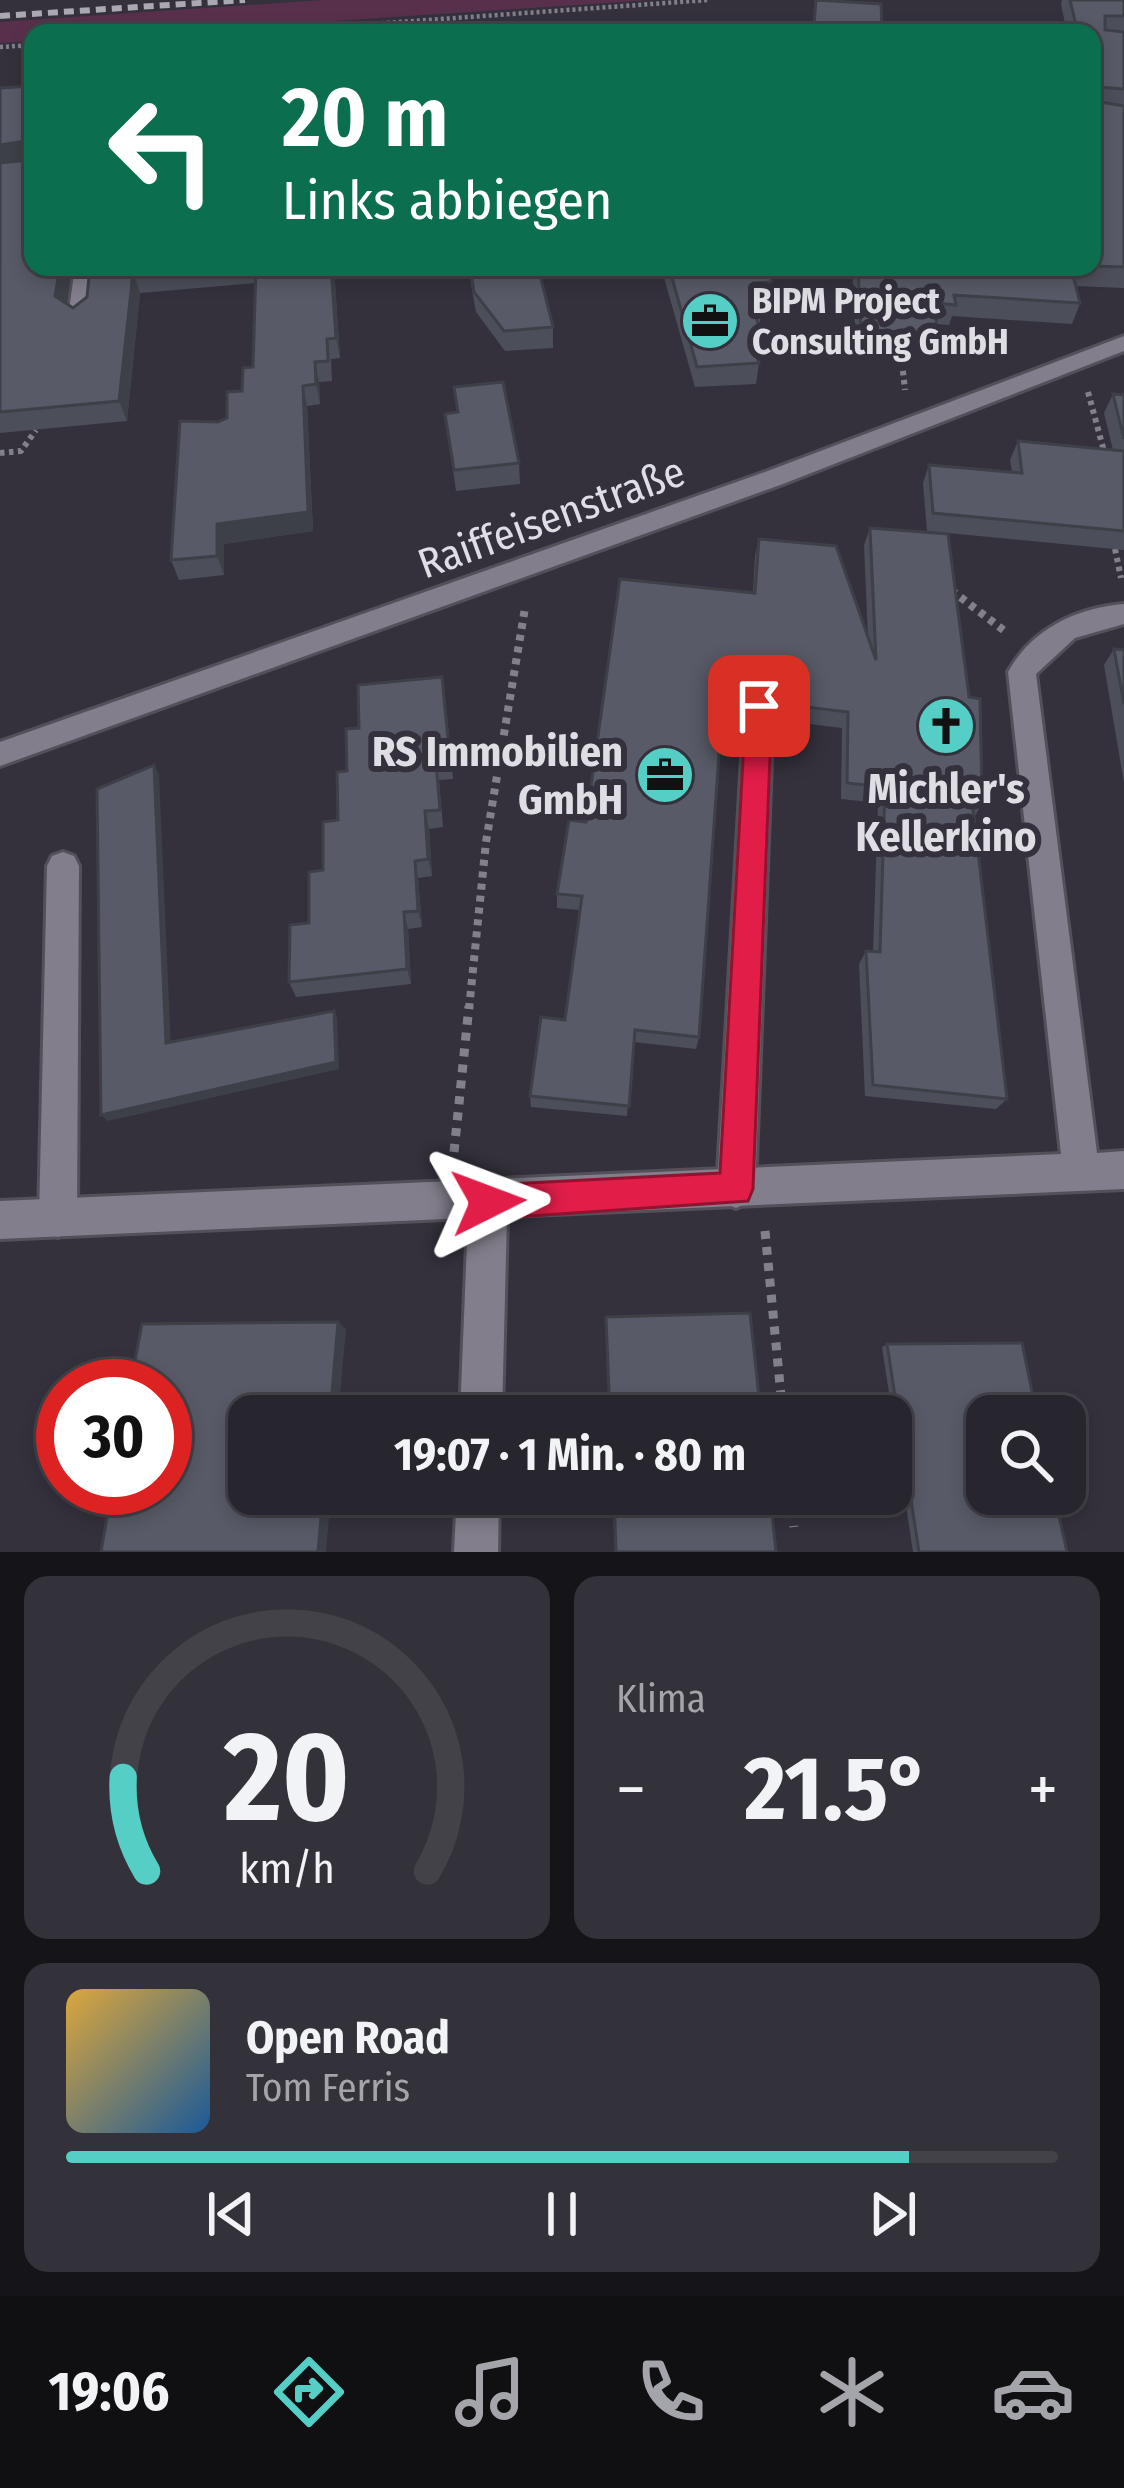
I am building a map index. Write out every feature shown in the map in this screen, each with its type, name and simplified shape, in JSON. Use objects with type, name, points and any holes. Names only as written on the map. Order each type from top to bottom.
[{"type":"street","points":[[79,317],[84,276]]},
{"type":"street","name":"Raiffeisenstraße","points":[[0,754],[790,473],[1124,343]]},
{"type":"street","points":[[1081,1170],[1022,672],[1051,635],[1099,615],[1124,614]]},
{"type":"street","points":[[748,1188],[759,706]]},
{"type":"street","points":[[58,1218],[63,866]]},
{"type":"street","points":[[0,1220],[468,1203],[1124,1170]]},
{"type":"street","points":[[468,1203],[480,1395]]},
{"type":"street","points":[[476,1552],[477,1515]]},
{"type":"path","points":[[364,24],[708,0]]},
{"type":"path","points":[[901,353],[906,398]]},
{"type":"path","points":[[1087,387],[1105,454]]},
{"type":"path","points":[[0,453],[21,452],[36,430]]},
{"type":"path","points":[[945,586],[1036,654]]},
{"type":"path","points":[[468,1203],[486,842],[524,601]]},
{"type":"path","points":[[748,1188],[780,1395]]},
{"type":"path","points":[[793,1515],[794,1527]]},
{"type":"shaded area","points":[[324,0],[650,0],[288,24],[24,24],[24,42],[0,43],[0,22]]},
{"type":"building","points":[[816,0],[881,4],[882,24],[814,24]]},
{"type":"building","points":[[1070,0],[1124,0],[1124,16],[1105,16],[1105,30],[1124,32],[1124,89],[1101,87],[1101,24],[1076,24]]},
{"type":"building","points":[[24,87],[24,141],[0,145],[0,88]]},
{"type":"building","points":[[1101,102],[1124,106],[1124,267],[1101,266]]},
{"type":"building","points":[[24,161],[24,276],[58,276],[55,296],[73,308],[87,297],[89,276],[133,276],[119,401],[0,412],[0,163]]},
{"type":"building","points":[[256,276],[332,276],[336,338],[327,339],[328,361],[315,362],[316,384],[303,386],[308,512],[217,524],[217,556],[171,560],[180,421],[227,418],[227,392],[242,391],[243,368],[253,367]]},
{"type":"building","points":[[471,276],[540,276],[553,327],[504,331],[474,292]]},
{"type":"building","points":[[672,276],[770,276],[772,282],[754,283],[762,308],[753,309],[762,335],[750,336],[759,363],[697,367]]},
{"type":"building","points":[[858,276],[1073,276],[1080,303],[954,295],[956,305],[935,303],[937,335],[861,329]]},
{"type":"building","points":[[503,382],[519,463],[454,470],[445,414],[458,412],[454,387]]},
{"type":"building","points":[[1113,394],[1124,395],[1124,439]]},
{"type":"building","points":[[1018,441],[1124,451],[1124,531],[933,513],[929,465],[1022,473]]},
{"type":"building","points":[[870,528],[948,534],[969,697],[980,699],[982,803],[972,801],[1007,1099],[873,1085],[866,951],[880,952],[885,787],[847,783],[848,712],[781,704],[780,687],[763,675],[746,687],[744,699],[723,697],[699,1037],[635,1030],[629,1106],[530,1096],[541,1017],[565,1020],[582,896],[557,894],[569,820],[586,822],[620,579],[755,593],[759,539],[836,546],[876,660]]},
{"type":"building","points":[[1114,649],[1124,650],[1124,704]]},
{"type":"building","points":[[442,677],[450,760],[436,762],[440,810],[425,811],[428,859],[415,861],[418,911],[404,912],[407,969],[289,982],[290,925],[309,923],[309,872],[323,870],[323,822],[338,820],[337,772],[347,771],[346,729],[359,728],[358,685]]},
{"type":"building","points":[[154,765],[166,1043],[334,1011],[336,1062],[101,1115],[97,789]]},
{"type":"building","points":[[750,1313],[759,1395],[609,1395],[606,1317]]},
{"type":"building","points":[[338,1322],[332,1395],[228,1395],[228,1515],[321,1515],[318,1552],[101,1552],[107,1515],[192,1515],[192,1359],[135,1359],[142,1324]]},
{"type":"building","points":[[1022,1343],[1033,1395],[966,1395],[966,1515],[1059,1515],[1067,1552],[919,1552],[912,1506],[912,1395],[895,1395],[887,1344]]},
{"type":"building","points":[[615,1515],[772,1515],[776,1552],[616,1552]]},
{"type":"railway","points":[[0,16],[245,0]]},
{"type":"place","name":"BIPM Project Consulting GmbH","points":[[710,321]]},
{"type":"place","name":"Michler's Kellerkino","points":[[946,726]]},
{"type":"place","name":"RS Immobilien GmbH","points":[[665,775]]},
{"type":"route","points":[[488,1202],[736,1189],[759,706]]}]
